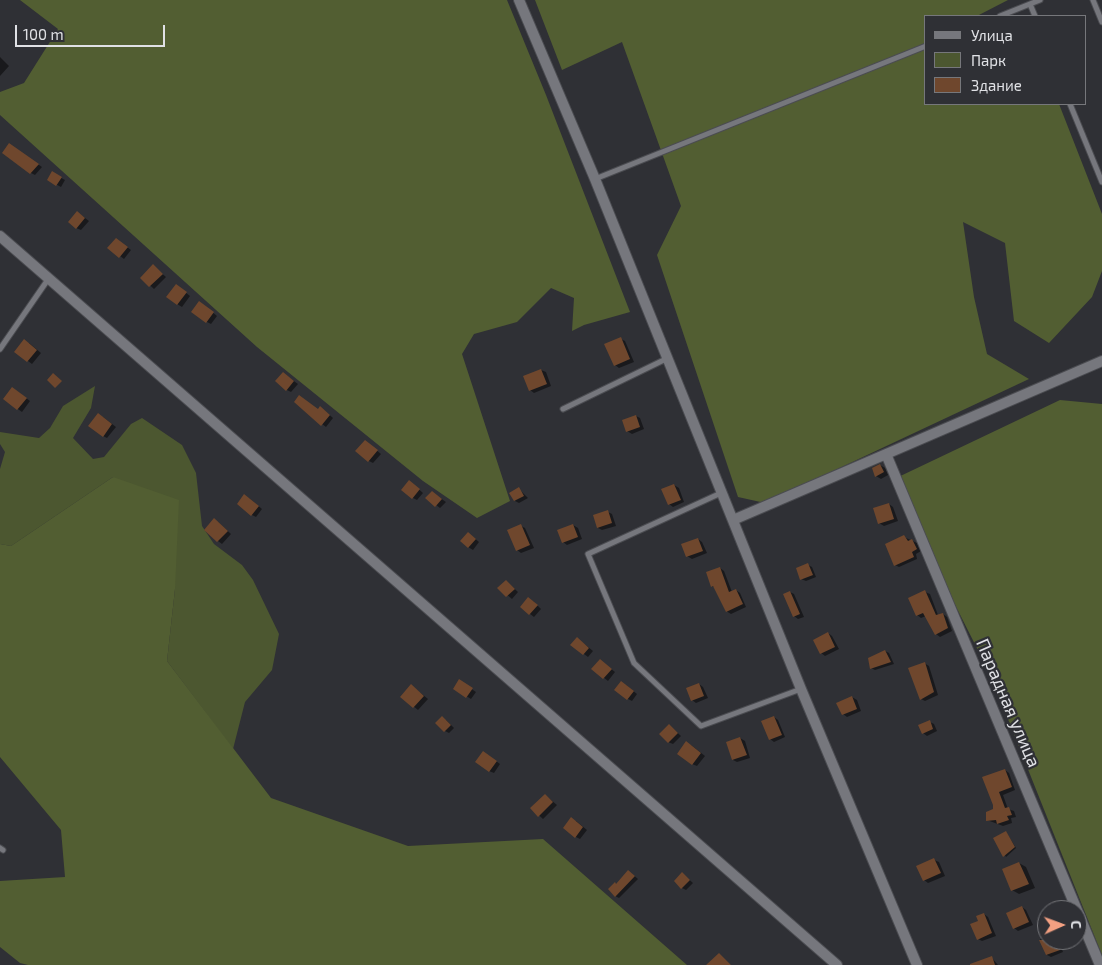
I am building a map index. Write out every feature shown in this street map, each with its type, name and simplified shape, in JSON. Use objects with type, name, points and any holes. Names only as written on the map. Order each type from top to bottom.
[{"type":"street","points":[[519,0],[596,179],[801,689],[917,965]]},
{"type":"street","points":[[0,236],[837,965]]},
{"type":"street","points":[[733,520],[1102,361]]},
{"type":"street","name":"Парадная улица","points":[[886,454],[1100,965]]},
{"type":"lane","points":[[1002,15],[1040,0]]},
{"type":"lane","points":[[1093,0],[1102,22]]},
{"type":"lane","points":[[1030,4],[1035,15]]},
{"type":"lane","points":[[596,179],[924,47]]},
{"type":"lane","points":[[1070,105],[1102,182]]},
{"type":"lane","points":[[0,349],[49,278]]},
{"type":"lane","points":[[563,409],[668,358]]},
{"type":"lane","points":[[722,492],[588,554],[634,663],[701,726],[801,689]]},
{"type":"green space","points":[[20,0],[507,0],[630,312],[584,325],[572,331],[574,298],[551,288],[517,322],[474,334],[462,354],[510,501],[477,518],[423,481],[257,347],[0,115],[0,92],[24,83],[58,29]]},
{"type":"green space","points":[[535,0],[1008,0],[979,15],[924,15],[924,105],[1059,105],[1102,214],[1102,271],[1092,297],[1049,343],[1014,321],[1005,243],[963,222],[974,297],[987,354],[1029,379],[765,503],[738,497],[657,255],[681,206],[622,42],[562,70]]},
{"type":"green space","points":[[95,386],[91,408],[73,438],[93,459],[104,457],[131,424],[142,418],[182,445],[196,473],[202,526],[214,544],[242,565],[253,580],[279,634],[272,670],[245,702],[233,749],[167,661],[175,589],[113,477],[11,546],[0,544],[0,469],[5,452],[0,444],[0,432],[39,438],[50,428],[63,406]]},
{"type":"green space","points":[[1060,400],[1102,404],[1102,955],[1087,917],[1087,900],[1080,900],[990,674],[892,480]]},
{"type":"green space","points":[[113,477],[179,500],[175,589],[167,661],[271,798],[408,846],[543,839],[687,965],[28,965],[20,963],[0,947],[0,881],[65,877],[61,830],[0,757],[0,544],[11,546]]},
{"type":"building","points":[[9,143],[39,164],[30,174],[2,153]]},
{"type":"building","points":[[52,171],[62,177],[56,186],[47,180]]},
{"type":"building","points":[[77,211],[85,218],[76,229],[68,222]]},
{"type":"building","points":[[116,238],[128,247],[119,258],[107,248]]},
{"type":"building","points":[[153,264],[163,274],[149,287],[140,278]]},
{"type":"building","points":[[176,284],[187,292],[177,305],[166,297]]},
{"type":"building","points":[[199,301],[214,312],[206,323],[191,312]]},
{"type":"building","points":[[621,337],[630,359],[614,366],[604,344]]},
{"type":"building","points":[[24,339],[37,350],[27,362],[14,352]]},
{"type":"building","points":[[541,369],[547,384],[529,391],[523,376]]},
{"type":"building","points":[[283,372],[294,381],[286,391],[275,381]]},
{"type":"building","points":[[53,373],[62,381],[55,388],[47,380]]},
{"type":"building","points":[[12,387],[27,398],[17,410],[3,399]]},
{"type":"building","points":[[299,395],[318,409],[320,406],[330,415],[321,426],[294,402]]},
{"type":"building","points":[[98,413],[112,424],[103,437],[88,426]]},
{"type":"building","points":[[636,415],[640,427],[626,432],[622,420]]},
{"type":"building","points":[[365,440],[378,450],[368,462],[355,451]]},
{"type":"building","points":[[880,464],[884,472],[875,477],[872,468]]},
{"type":"building","points":[[409,480],[420,489],[412,499],[401,490]]},
{"type":"building","points":[[674,484],[681,500],[668,505],[661,489]]},
{"type":"building","points":[[519,487],[524,496],[514,501],[509,493]]},
{"type":"building","points":[[432,491],[442,499],[435,507],[425,498]]},
{"type":"building","points":[[244,494],[259,506],[251,516],[237,504]]},
{"type":"building","points":[[889,503],[894,519],[878,524],[873,508]]},
{"type":"building","points":[[608,510],[612,523],[597,528],[593,515]]},
{"type":"building","points":[[214,518],[228,531],[217,542],[204,530]]},
{"type":"building","points":[[521,524],[530,545],[516,551],[507,530]]},
{"type":"building","points":[[573,524],[578,537],[562,543],[557,530]]},
{"type":"building","points":[[468,532],[476,539],[468,548],[460,541]]},
{"type":"building","points":[[904,535],[908,541],[912,539],[917,549],[912,552],[914,557],[894,566],[885,544]]},
{"type":"building","points":[[698,538],[703,551],[686,557],[681,544]]},
{"type":"building","points":[[808,563],[813,575],[800,580],[796,568]]},
{"type":"building","points":[[720,567],[729,592],[736,589],[743,604],[726,612],[713,586],[711,587],[706,572]]},
{"type":"building","points":[[506,580],[515,589],[506,597],[497,588]]},
{"type":"building","points":[[925,590],[936,615],[943,613],[948,628],[935,635],[923,613],[916,616],[908,598]]},
{"type":"building","points":[[790,591],[800,614],[793,617],[783,594]]},
{"type":"building","points":[[528,597],[538,605],[529,615],[520,607]]},
{"type":"building","points":[[828,632],[835,647],[820,654],[813,640]]},
{"type":"building","points":[[577,637],[589,648],[583,655],[570,645]]},
{"type":"building","points":[[885,650],[891,662],[870,669],[868,658]]},
{"type":"building","points":[[600,659],[612,669],[603,679],[591,669]]},
{"type":"building","points":[[925,662],[934,692],[920,700],[908,668]]},
{"type":"building","points":[[459,679],[473,688],[466,698],[453,689]]},
{"type":"building","points":[[621,681],[634,691],[627,700],[614,690]]},
{"type":"building","points":[[699,683],[704,696],[691,701],[686,688]]},
{"type":"building","points":[[411,684],[424,696],[413,708],[400,697]]},
{"type":"building","points":[[852,696],[857,709],[842,715],[836,703]]},
{"type":"building","points":[[442,716],[451,725],[444,732],[435,723]]},
{"type":"building","points":[[774,716],[782,735],[769,740],[761,721]]},
{"type":"building","points":[[930,720],[933,729],[922,734],[918,725]]},
{"type":"building","points":[[669,724],[678,733],[668,743],[659,734]]},
{"type":"building","points":[[740,737],[747,755],[732,760],[726,742]]},
{"type":"building","points":[[686,741],[701,753],[692,765],[677,754]]},
{"type":"building","points":[[483,751],[497,761],[489,772],[475,762]]},
{"type":"building","points":[[1005,769],[1012,787],[999,792],[1005,808],[1009,807],[1012,815],[1007,816],[1009,820],[997,824],[996,820],[986,821],[986,812],[993,809],[993,805],[982,777]]},
{"type":"building","points":[[545,794],[553,802],[538,817],[530,808]]},
{"type":"building","points":[[571,817],[583,827],[575,838],[563,828]]},
{"type":"building","points":[[1006,831],[1015,847],[1003,857],[993,838]]},
{"type":"building","points":[[934,858],[941,873],[923,881],[916,866]]},
{"type":"building","points":[[1019,862],[1029,884],[1011,891],[1002,869]]},
{"type":"building","points":[[628,870],[635,876],[615,897],[608,889],[615,882],[616,884]]},
{"type":"building","points":[[682,872],[690,880],[681,889],[674,881]]},
{"type":"building","points":[[1022,906],[1029,922],[1013,929],[1006,913]]},
{"type":"building","points":[[984,913],[992,933],[977,940],[970,924],[978,921],[976,916]]},
{"type":"building","points":[[1044,950],[1060,950],[1046,955]]},
{"type":"building","points":[[719,953],[731,965],[706,965]]},
{"type":"building","points":[[992,956],[995,965],[970,965],[970,964]]}]
